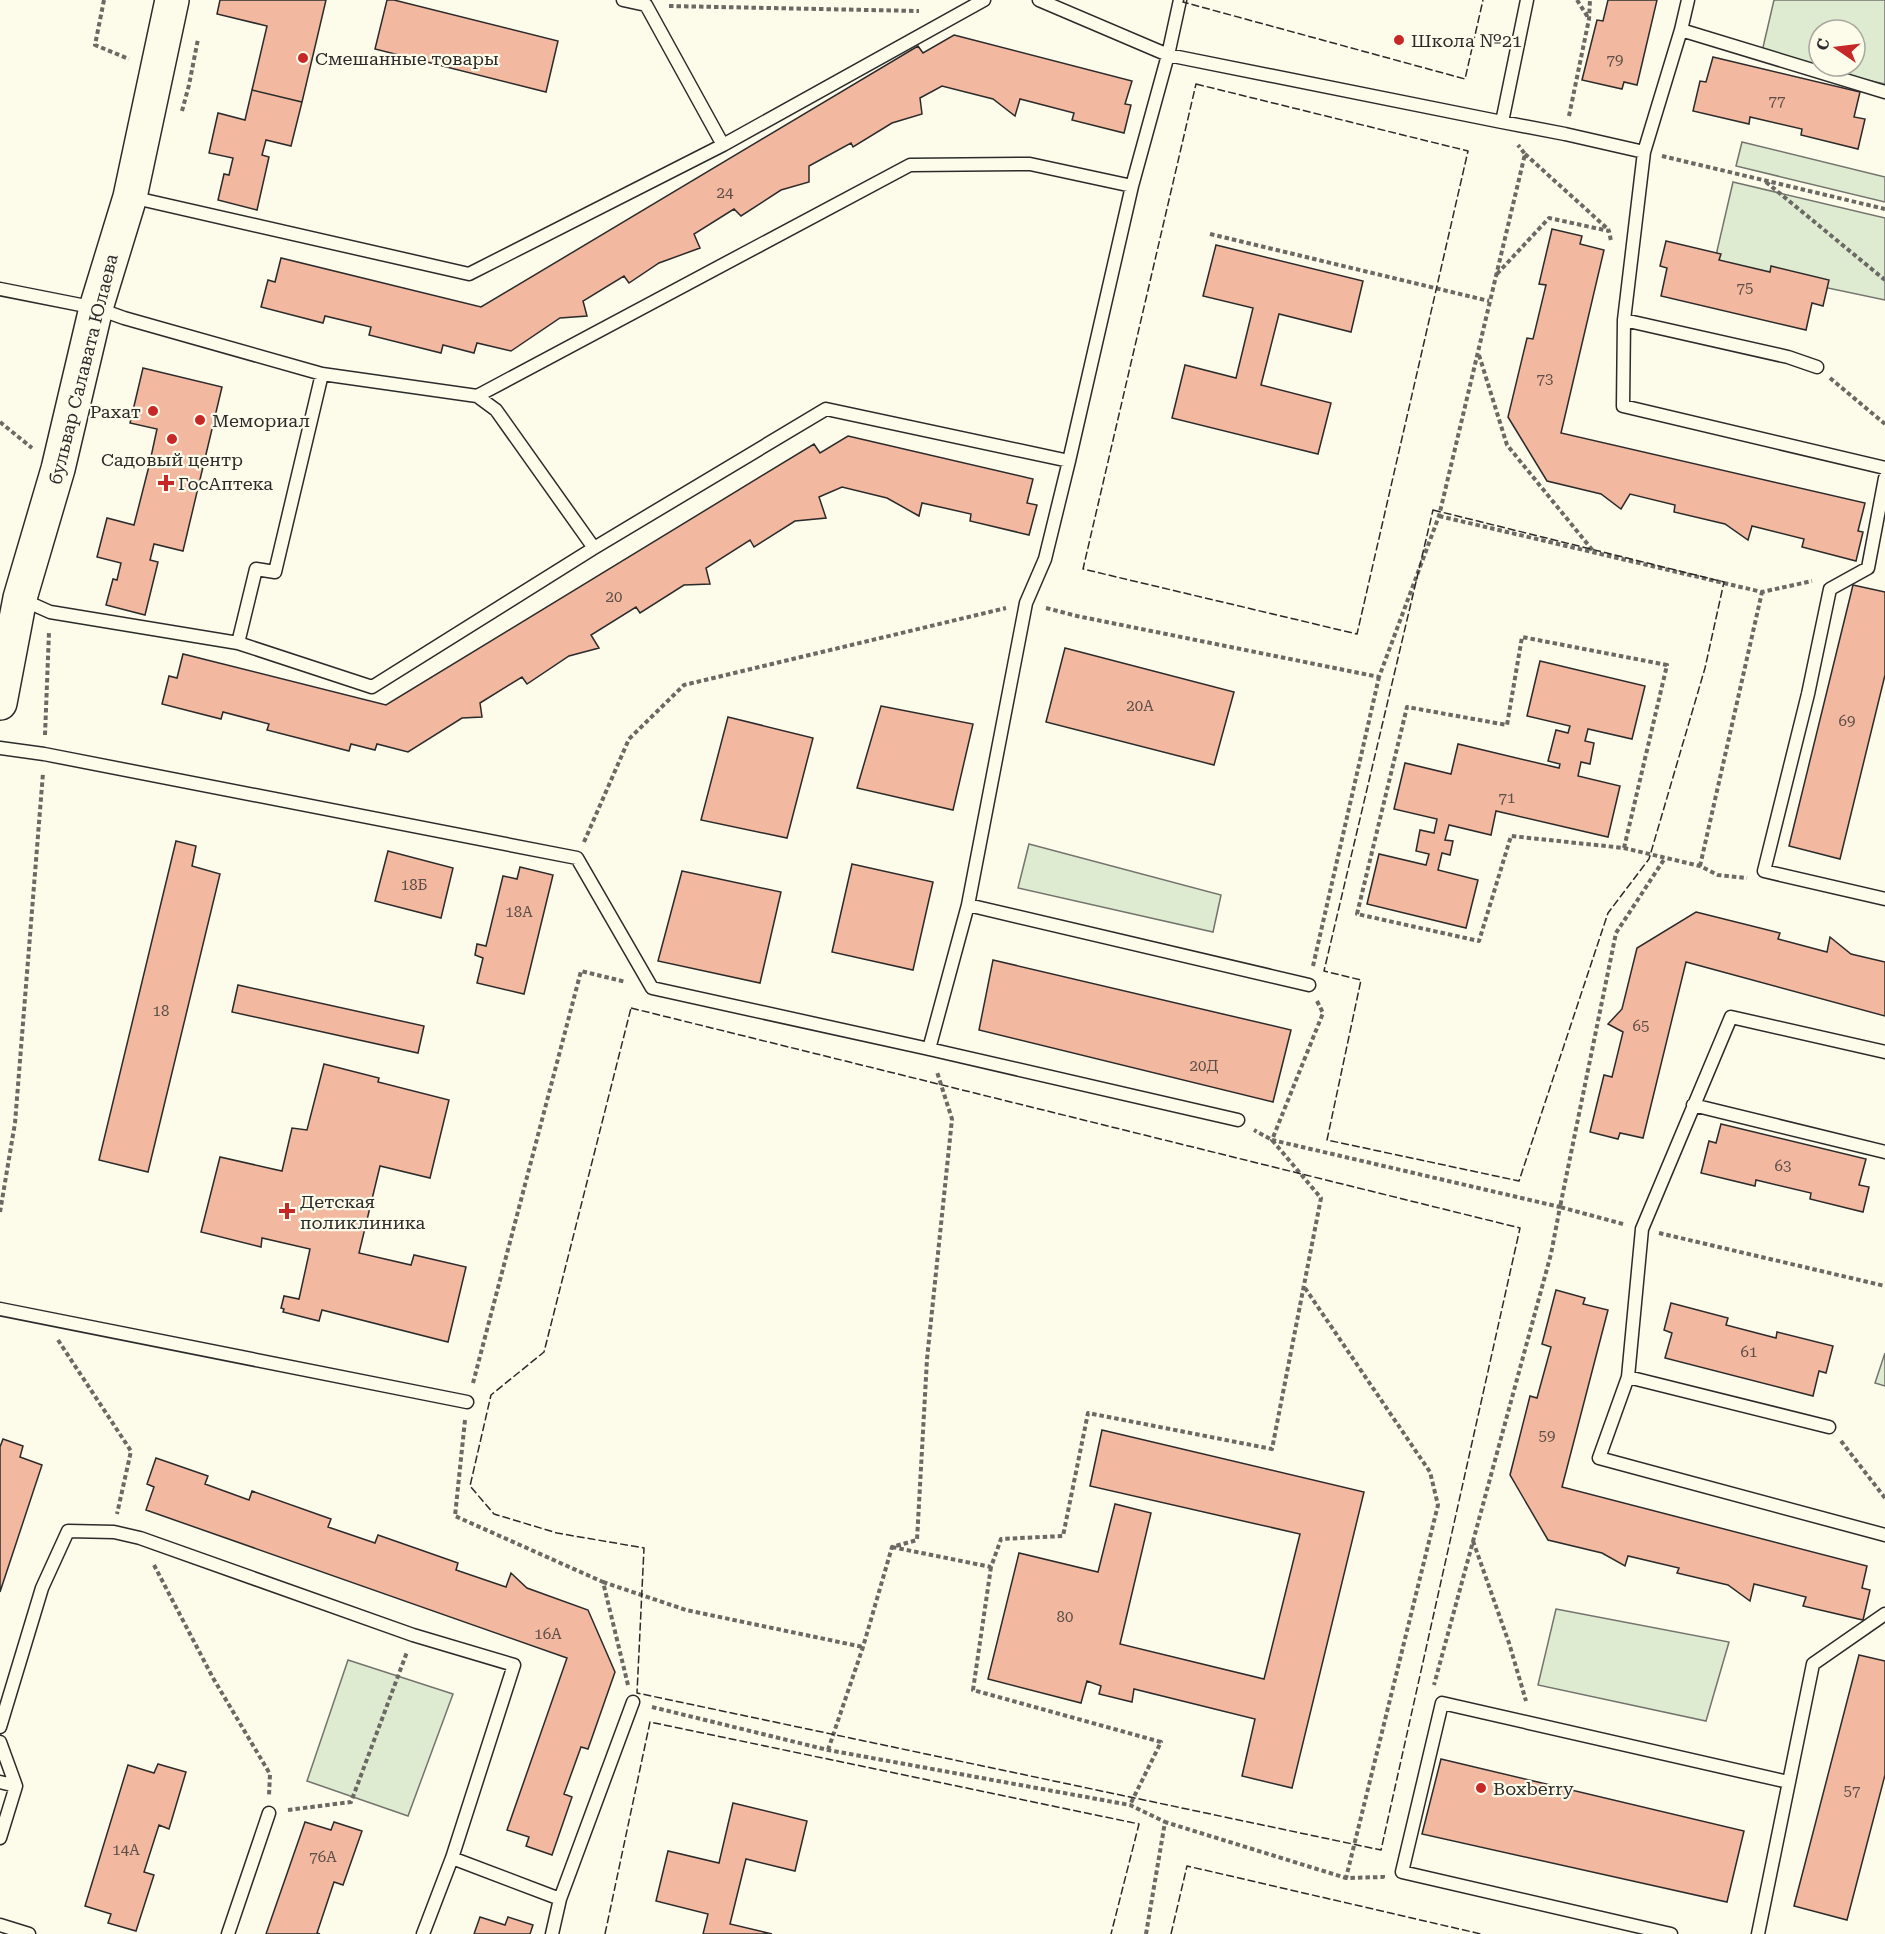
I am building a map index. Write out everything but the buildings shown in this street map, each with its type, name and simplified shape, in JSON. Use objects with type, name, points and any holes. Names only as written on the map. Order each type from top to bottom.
[{"type":"street","name":"бульвар Салавата Юлаева","points":[[0,703],[20,598],[58,469],[96,308],[130,197],[172,0]]},
{"type":"lane","points":[[623,0],[650,3],[723,145]]},
{"type":"lane","points":[[130,197],[470,274],[723,145],[984,0]]},
{"type":"lane","points":[[1039,0],[1167,55],[1565,134],[1644,152]]},
{"type":"lane","points":[[929,1048],[968,905],[1026,603],[1045,559],[1070,462],[1132,186],[1180,0]]},
{"type":"lane","points":[[1502,122],[1527,0]]},
{"type":"lane","points":[[1688,0],[1644,152],[1624,320],[1623,406],[1885,468]]},
{"type":"lane","points":[[1681,30],[1885,92]]},
{"type":"lane","points":[[477,396],[910,165],[1030,164],[1132,186]]},
{"type":"lane","points":[[0,289],[96,308],[322,374],[477,396],[496,410],[594,548]]},
{"type":"lane","points":[[1624,320],[1788,357],[1817,367]]},
{"type":"lane","points":[[238,643],[256,569],[275,572],[322,374]]},
{"type":"lane","points":[[20,598],[50,612],[238,643],[372,687],[594,548],[826,409],[1070,462]]},
{"type":"lane","points":[[1885,478],[1868,568],[1830,589],[1808,694],[1764,872],[1885,899]]},
{"type":"lane","points":[[0,748],[44,754],[577,858],[652,988],[929,1048],[1238,1120]]},
{"type":"lane","points":[[968,905],[1309,985]]},
{"type":"lane","points":[[1885,1052],[1731,1017],[1642,1229],[1628,1377],[1599,1458],[1885,1535]]},
{"type":"lane","points":[[1693,1105],[1885,1152]]},
{"type":"lane","points":[[0,1309],[467,1402]]},
{"type":"lane","points":[[1628,1377],[1829,1427]]},
{"type":"lane","points":[[0,1727],[42,1588],[68,1531],[114,1532],[140,1538],[413,1635],[514,1665],[452,1858],[423,1934]]},
{"type":"lane","points":[[1758,1934],[1813,1664],[1885,1614]]},
{"type":"lane","points":[[552,1934],[560,1899],[633,1702]]},
{"type":"lane","points":[[1671,1934],[1632,1930],[1402,1872],[1442,1703],[1788,1782]]},
{"type":"lane","points":[[0,1742],[16,1786],[0,1838]]},
{"type":"lane","points":[[0,1782],[16,1786]]},
{"type":"lane","points":[[228,1934],[268,1813]]},
{"type":"lane","points":[[452,1858],[560,1899]]},
{"type":"lane","points":[[0,1925],[29,1934]]},
{"type":"path","points":[[104,0],[95,45],[157,71]]},
{"type":"path","points":[[1577,0],[1589,19]]},
{"type":"path","points":[[1565,134],[1589,19],[1590,0]]},
{"type":"path","points":[[650,3],[962,12]]},
{"type":"path","points":[[1502,122],[1525,154],[1609,231],[1612,246]]},
{"type":"path","points":[[1644,152],[1885,209]]},
{"type":"path","points":[[1272,1140],[1323,1013],[1309,985],[1379,677],[1439,516],[1525,154]]},
{"type":"path","points":[[1763,180],[1885,280]]},
{"type":"path","points":[[1496,275],[1549,218],[1609,231]]},
{"type":"path","points":[[1210,234],[1490,302]]},
{"type":"path","points":[[1478,352],[1507,446],[1594,552]]},
{"type":"path","points":[[1817,367],[1885,424]]},
{"type":"path","points":[[0,422],[58,469]]},
{"type":"path","points":[[1439,516],[1762,592],[1815,580]]},
{"type":"path","points":[[1700,866],[1762,592]]},
{"type":"path","points":[[577,858],[629,739],[684,685],[1026,603],[1077,616],[1379,677]]},
{"type":"path","points":[[1624,848],[1667,665],[1522,637],[1507,725],[1407,707],[1357,914],[1479,940],[1511,836],[1624,848],[1700,866],[1718,875],[1749,878],[1764,872]]},
{"type":"path","points":[[1432,1691],[1551,1254],[1616,933],[1665,858]]},
{"type":"path","points":[[652,988],[581,971],[485,1344],[467,1402],[455,1516],[603,1582],[686,1610],[863,1647]]},
{"type":"path","points":[[892,1547],[917,1540],[927,1359],[952,1119],[929,1048]]},
{"type":"path","points":[[1272,1140],[1885,1286]]},
{"type":"path","points":[[1130,1805],[1161,1742],[973,1690],[991,1567],[1001,1539],[1063,1536],[1088,1413],[1272,1449],[1321,1198],[1272,1140]]},
{"type":"path","points":[[1304,1287],[1430,1472],[1438,1505],[1346,1878]]},
{"type":"path","points":[[43,1318],[130,1451],[114,1532]]},
{"type":"path","points":[[1829,1427],[1885,1498]]},
{"type":"path","points":[[140,1538],[213,1678],[270,1774],[268,1813],[351,1802],[413,1635]]},
{"type":"path","points":[[1473,1541],[1509,1642],[1532,1722]]},
{"type":"path","points":[[892,1547],[991,1567]]},
{"type":"path","points":[[828,1750],[863,1647],[892,1547]]},
{"type":"path","points":[[603,1582],[633,1702],[828,1750],[1130,1805],[1165,1822],[1346,1878],[1383,1877],[1386,1865]]},
{"type":"path","points":[[1146,1934],[1165,1822]]},
{"type":"green space","points":[[1774,0],[1885,0],[1885,84],[1858,78],[1867,78],[1867,18],[1807,18],[1807,66],[1761,56]]},
{"type":"green space","points":[[1742,142],[1885,177],[1885,202],[1736,166]]},
{"type":"green space","points":[[1733,182],[1885,218],[1885,300],[1714,264]]},
{"type":"green space","points":[[1029,844],[1221,895],[1213,932],[1018,888]]},
{"type":"green space","points":[[1885,1353],[1885,1386],[1875,1383]]},
{"type":"green space","points":[[1556,1609],[1729,1642],[1706,1721],[1538,1685]]},
{"type":"green space","points":[[348,1660],[453,1694],[408,1816],[307,1781]]},
{"type":"fence","points":[[1184,0],[1183,2],[1465,79],[1483,0]]},
{"type":"fence","points":[[1196,84],[1468,151],[1357,634],[1083,569],[1196,84]]},
{"type":"fence","points":[[1433,510],[1724,582],[1705,668],[1649,859],[1608,913],[1519,1181],[1327,1140],[1361,980],[1324,971],[1433,510]]},
{"type":"fence","points":[[631,1008],[1520,1228],[1381,1850],[637,1693],[644,1548],[557,1533],[494,1514],[470,1486],[491,1395],[544,1352],[631,1008]]},
{"type":"fence","points":[[605,1934],[650,1722],[1139,1824],[1111,1934]]},
{"type":"fence","points":[[1171,1934],[1187,1866],[1481,1934]]},
{"type":"place","name":"Школа №21","points":[[1399,40]]},
{"type":"place","name":"Смешанные товары","points":[[303,58]]},
{"type":"place","name":"Рахат","points":[[153,411]]},
{"type":"place","name":"Мемориал","points":[[200,420]]},
{"type":"place","name":"Садовый центр","points":[[172,439]]},
{"type":"place","name":"ГосАптека","points":[[166,483]]},
{"type":"place","name":"Детская поликлиника","points":[[287,1211]]},
{"type":"place","name":"Boxberry","points":[[1481,1788]]}]
